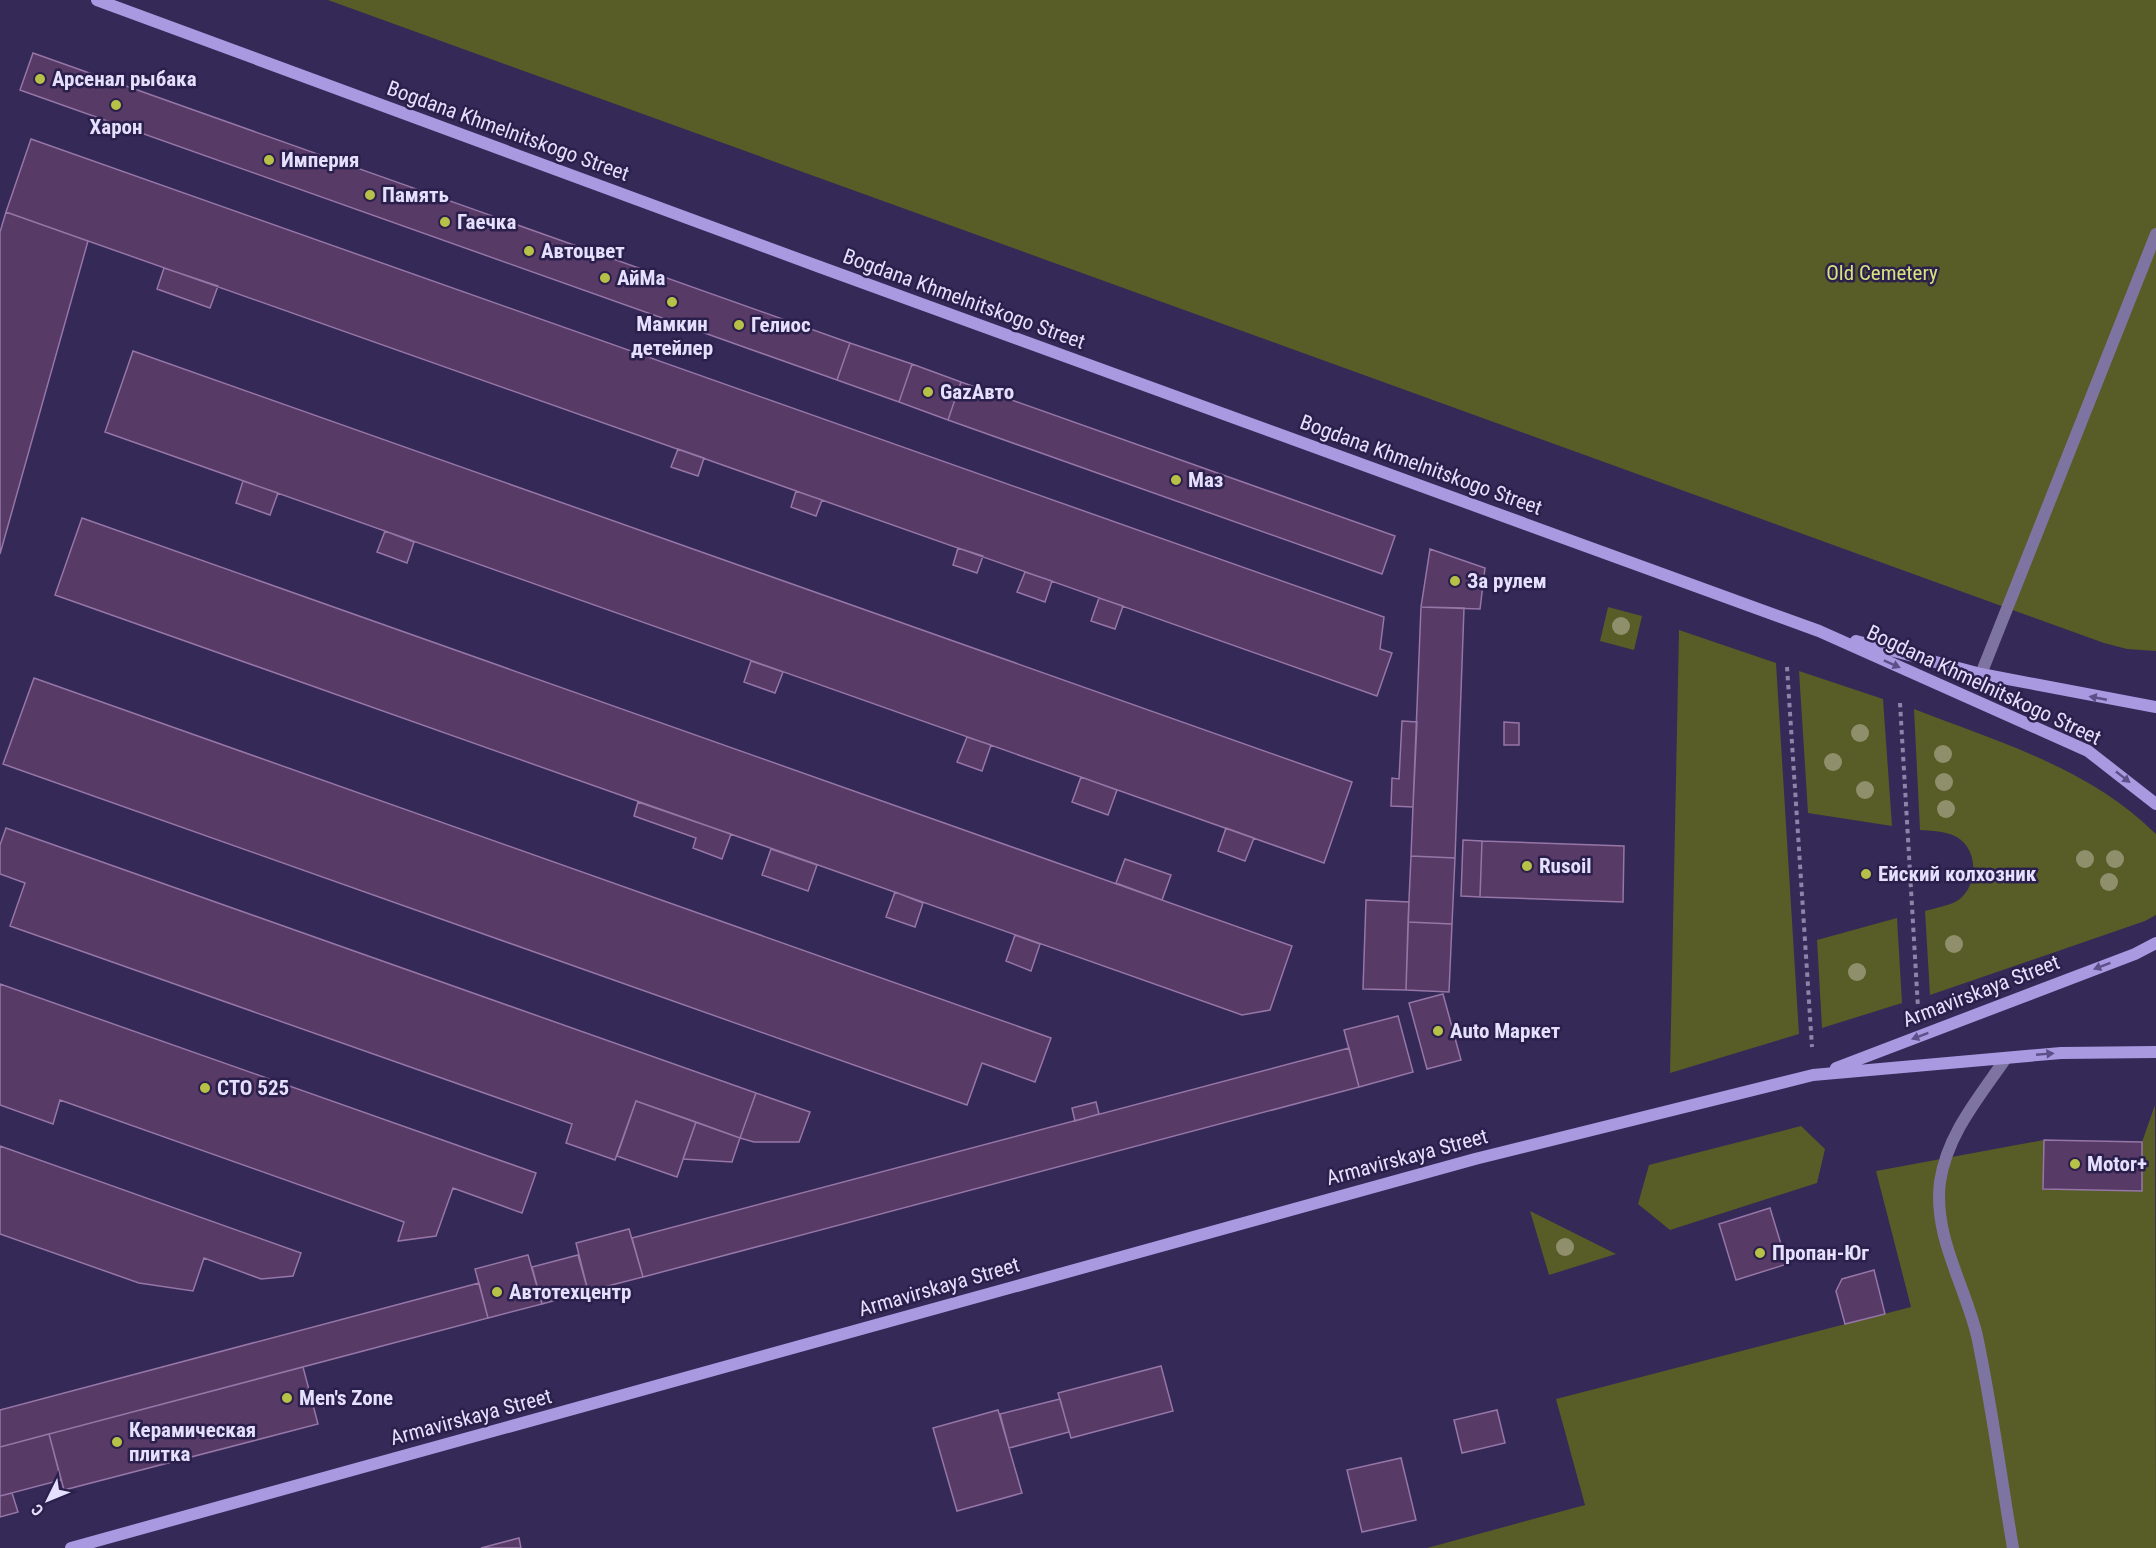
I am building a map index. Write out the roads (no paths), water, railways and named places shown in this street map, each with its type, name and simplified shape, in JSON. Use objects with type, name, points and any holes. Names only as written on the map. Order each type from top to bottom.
[{"type":"main road","name":"Bogdana Khmelnitskogo Street","points":[[97,0],[820,267],[1819,631],[2088,752],[2156,804]]},
{"type":"main road","name":"Bogdana Khmelnitskogo Street","points":[[1819,631],[1981,674],[2156,707]]},
{"type":"main road","name":"Armavirskaya Street","points":[[71,1548],[1475,1159],[1817,1074],[2135,954],[2156,943]]},
{"type":"main road","name":"Armavirskaya Street","points":[[1817,1074],[2061,1053],[2156,1052]]},
{"type":"lane","points":[[1981,674],[2156,234]]},
{"type":"lane","points":[[2006,1058],[1958,1130],[1946,1155],[1940,1184],[1945,1238],[1952,1267],[1966,1300],[1977,1336],[2013,1548]]},
{"type":"place","name":"Арсенал рыбака","points":[[40,79]]},
{"type":"place","name":"Харон","points":[[116,105]]},
{"type":"place","name":"Империя","points":[[269,160]]},
{"type":"place","name":"Память","points":[[370,195]]},
{"type":"place","name":"Гаечка","points":[[445,222]]},
{"type":"place","name":"Автоцвет","points":[[529,251]]},
{"type":"place","name":"АйМа","points":[[605,278]]},
{"type":"place","name":"Мамкин детейлер","points":[[672,302]]},
{"type":"place","name":"Гелиос","points":[[739,325]]},
{"type":"place","name":"GazАвто","points":[[928,392]]},
{"type":"place","name":"Маз","points":[[1176,480]]},
{"type":"place","name":"За рулем","points":[[1455,581]]},
{"type":"place","name":"Rusoil","points":[[1527,866]]},
{"type":"place","name":"Ейский колхозник","points":[[1866,874]]},
{"type":"place","name":"Auto Маркет","points":[[1438,1031]]},
{"type":"place","name":"СТО 525","points":[[205,1088]]},
{"type":"place","name":"Motor+","points":[[2075,1164]]},
{"type":"place","name":"Пропан-Юг","points":[[1760,1253]]},
{"type":"place","name":"Автотехцентр","points":[[497,1292]]},
{"type":"place","name":"Men's Zone","points":[[287,1398]]},
{"type":"place","name":"Керамическая плитка","points":[[117,1442]]},
{"type":"park label","name":"Old Cemetery","points":[[1882,273]]}]
